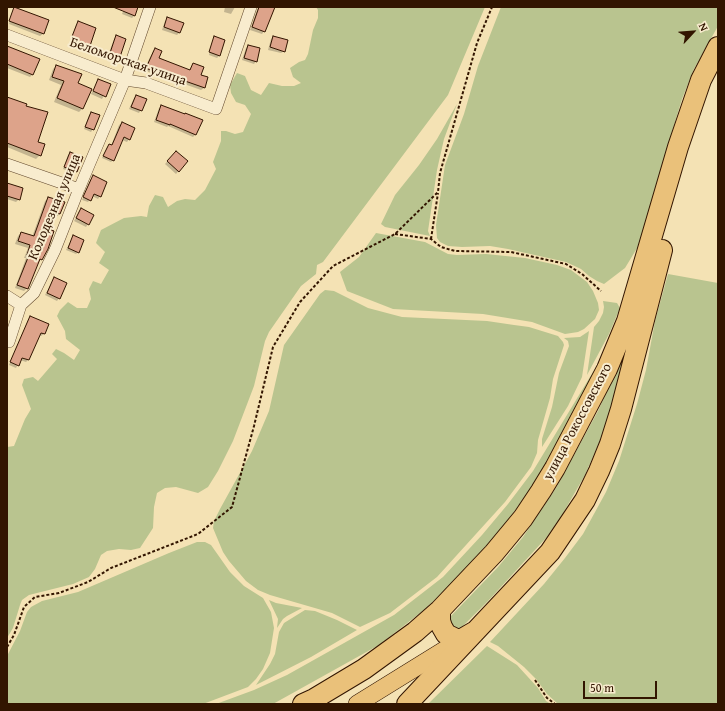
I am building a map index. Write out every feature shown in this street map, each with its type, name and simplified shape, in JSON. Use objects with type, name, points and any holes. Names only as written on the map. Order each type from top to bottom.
[{"type":"highway","name":"улица Рокоссовского","points":[[307,702],[364,669],[415,632],[440,610],[494,553],[523,518],[555,468],[607,369],[627,321],[692,103],[701,80],[718,47]]},
{"type":"highway","name":"улица Рокоссовского","points":[[407,704],[468,636],[521,584],[550,552],[584,500],[599,471],[610,444],[620,409],[689,152],[704,105],[718,71]]},
{"type":"highway","points":[[440,610],[440,621],[446,634],[456,639],[468,636]]},
{"type":"main road","points":[[357,704],[468,636]]},
{"type":"street","name":"Колодезная улица","points":[[10,342],[21,305],[34,293],[55,250],[79,189],[126,80],[150,7]]},
{"type":"street","name":"Беломорская улица","points":[[7,35],[126,80],[146,83],[216,109],[251,7]]},
{"type":"street","points":[[7,164],[79,189]]},
{"type":"street","points":[[7,296],[21,305]]},
{"type":"path","points":[[431,239],[440,173],[477,43],[492,7]]},
{"type":"path","points":[[7,647],[14,635],[24,607],[35,597],[59,593],[88,582],[111,568],[198,534],[232,507],[254,426],[273,347],[300,302],[333,266],[395,234],[438,192]]},
{"type":"path","points":[[395,234],[431,239],[441,247],[454,251],[510,252],[566,264],[582,274],[601,291]]},
{"type":"path","points":[[535,680],[547,698],[555,704]]},
{"type":"green space","points":[[316,7],[485,7],[448,95],[323,262],[317,265],[316,274],[301,286],[269,332],[265,341],[254,386],[233,441],[208,487],[198,493],[176,487],[165,488],[157,493],[154,507],[153,528],[140,548],[107,551],[101,555],[95,569],[89,577],[73,584],[29,595],[22,600],[13,628],[7,638],[7,447],[14,446],[25,419],[31,409],[22,385],[24,379],[33,377],[38,381],[57,359],[52,354],[56,349],[74,360],[80,350],[66,339],[65,331],[57,316],[60,310],[68,302],[77,308],[87,308],[91,299],[89,289],[93,281],[101,284],[109,270],[99,263],[105,252],[96,243],[101,230],[124,218],[141,216],[147,217],[149,206],[155,195],[163,197],[168,207],[177,201],[185,199],[195,200],[205,190],[216,169],[213,162],[221,141],[221,131],[235,134],[243,132],[251,114],[245,105],[236,102],[231,93],[230,85],[237,73],[245,76],[251,90],[261,95],[269,83],[282,86],[294,86],[301,83],[293,77],[290,68],[305,60],[308,54],[313,30],[318,18],[318,10]]},
{"type":"green space","points":[[501,7],[718,7],[718,26],[694,69],[682,99],[653,195],[642,240],[625,268],[604,284],[589,276],[581,269],[566,262],[490,246],[448,246],[440,242],[437,238],[436,225],[445,165],[464,114],[478,66]]},
{"type":"green space","points":[[457,104],[444,139],[437,170],[428,231],[430,236],[385,227],[381,224],[395,195],[437,139]]},
{"type":"green space","points":[[376,233],[425,242],[448,254],[486,254],[525,258],[557,265],[571,270],[587,282],[593,291],[599,310],[595,319],[584,329],[578,332],[565,334],[532,322],[483,314],[393,309],[347,291],[340,272],[359,257]]},
{"type":"green space","points":[[668,274],[718,283],[718,704],[558,704],[547,694],[536,679],[524,667],[498,646],[490,642],[544,584],[565,558],[583,534],[606,492],[619,461],[637,404],[646,370],[655,321]]},
{"type":"green space","points":[[325,290],[334,291],[368,308],[402,317],[487,321],[529,327],[558,336],[564,345],[553,379],[550,398],[538,440],[537,453],[531,467],[505,502],[437,577],[390,613],[360,627],[332,613],[270,595],[258,590],[246,581],[229,561],[223,552],[213,528],[214,521],[252,451],[269,411],[284,345],[320,294]]},
{"type":"green space","points":[[603,301],[617,303],[620,308],[609,334],[587,375],[594,327],[603,313]]},
{"type":"green space","points":[[589,331],[582,377],[568,406],[542,447],[542,439],[552,407],[559,373],[569,346],[568,341],[564,338],[580,337]]},
{"type":"green space","points":[[613,339],[546,465],[529,491],[508,520],[464,572],[424,610],[379,645],[273,704],[216,704],[254,690],[287,675],[394,615],[443,577],[482,535],[533,471]]},
{"type":"green space","points":[[628,345],[608,422],[585,475],[562,515],[546,538],[488,601],[461,628],[451,630],[450,617],[498,567],[523,537],[556,488],[598,411]]},
{"type":"green space","points":[[197,542],[205,542],[211,545],[230,572],[244,586],[263,598],[271,612],[274,628],[270,653],[263,669],[248,687],[203,704],[7,704],[7,656],[20,631],[27,612],[31,607],[42,601],[78,592]]},
{"type":"green space","points":[[269,600],[276,603],[302,608],[283,619],[277,628],[278,619]]},
{"type":"green space","points":[[305,610],[315,611],[357,630],[311,657],[256,685],[275,654],[279,632],[284,623]]},
{"type":"green space","points":[[487,646],[517,665],[538,688],[546,701],[551,704],[428,704]]},
{"type":"building","points":[[14,7],[49,20],[44,34],[9,21]]},
{"type":"building","points":[[113,7],[138,7],[135,16]]},
{"type":"building","points":[[259,7],[275,7],[265,32],[252,27]]},
{"type":"building","points":[[167,17],[184,23],[180,33],[164,27]]},
{"type":"building","points":[[78,21],[96,28],[90,46],[71,39]]},
{"type":"building","points":[[116,35],[126,39],[119,60],[109,56]]},
{"type":"building","points":[[214,36],[225,40],[220,56],[209,52]]},
{"type":"building","points":[[273,36],[288,40],[285,52],[270,47]]},
{"type":"building","points":[[248,45],[260,48],[257,62],[244,58]]},
{"type":"building","points":[[7,46],[40,59],[33,75],[7,64]]},
{"type":"building","points":[[155,48],[162,51],[159,58],[190,70],[193,63],[204,67],[201,75],[208,77],[205,88],[162,73],[161,75],[146,68]]},
{"type":"building","points":[[56,65],[82,74],[78,83],[92,89],[83,109],[57,98],[64,81],[52,77]]},
{"type":"building","points":[[98,79],[111,84],[106,97],[93,91]]},
{"type":"building","points":[[136,95],[147,99],[142,111],[131,107]]},
{"type":"building","points":[[7,97],[27,104],[26,106],[48,112],[38,142],[45,144],[41,156],[7,143]]},
{"type":"building","points":[[161,105],[203,120],[196,135],[156,120]]},
{"type":"building","points":[[91,112],[100,115],[94,130],[85,127]]},
{"type":"building","points":[[122,122],[135,128],[130,140],[124,137],[114,161],[103,156],[109,144],[112,145]]},
{"type":"building","points":[[176,151],[188,161],[179,172],[167,161]]},
{"type":"building","points":[[70,152],[83,157],[77,172],[64,167]]},
{"type":"building","points":[[93,175],[107,182],[101,197],[94,194],[91,201],[83,197]]},
{"type":"building","points":[[7,183],[23,188],[20,200],[7,196]]},
{"type":"building","points":[[48,197],[65,202],[60,214],[55,212],[49,229],[54,231],[48,249],[42,260],[40,259],[28,289],[17,285],[29,255],[27,255],[30,245],[18,241],[21,232],[34,236]]},
{"type":"building","points":[[81,208],[94,215],[89,225],[76,218]]},
{"type":"building","points":[[73,235],[84,240],[79,253],[68,248]]},
{"type":"building","points":[[54,277],[67,283],[60,299],[47,293]]},
{"type":"building","points":[[30,316],[49,324],[45,334],[41,333],[29,360],[22,358],[19,366],[10,362]]}]
